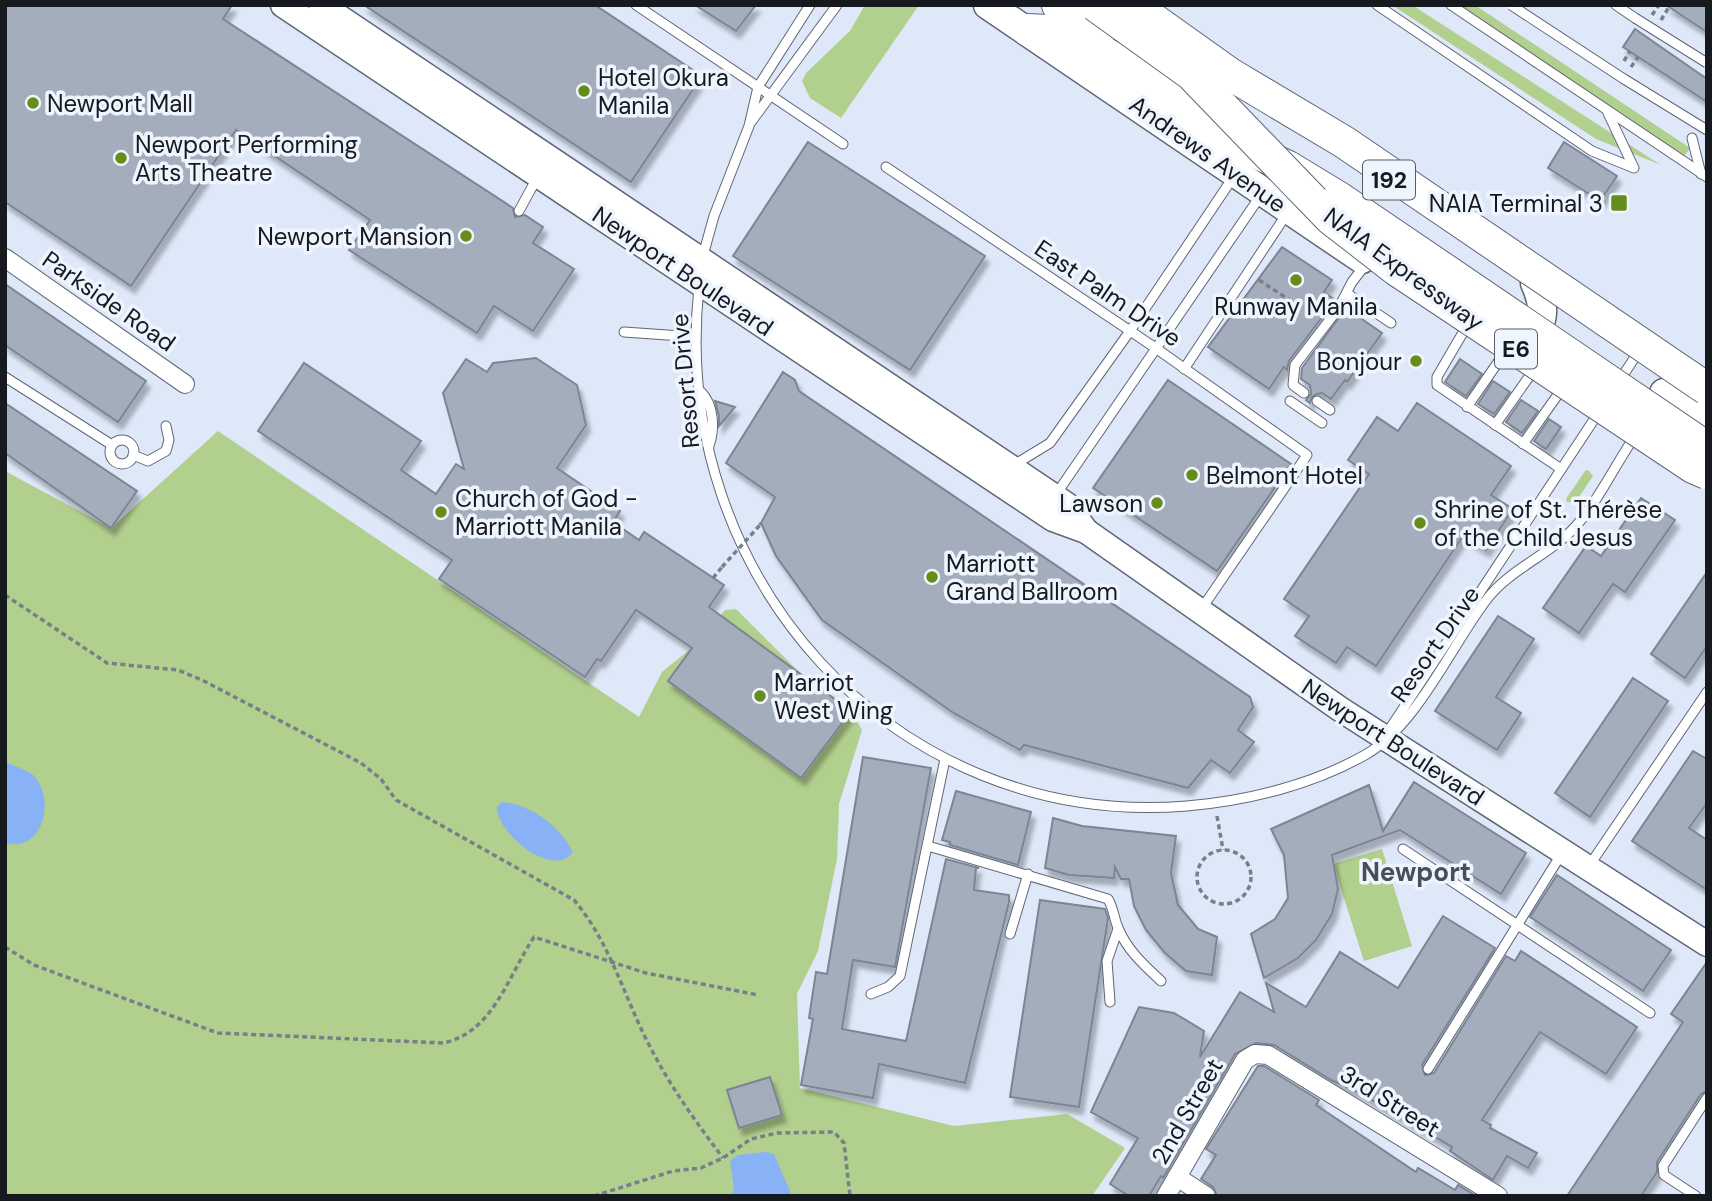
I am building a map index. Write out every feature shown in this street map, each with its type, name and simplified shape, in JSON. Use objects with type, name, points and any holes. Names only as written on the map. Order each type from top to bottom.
[{"type":"highway","points":[[1058,5],[1226,118],[1343,191],[1707,430]]},
{"type":"highway","name":"NAIA Expressway","points":[[1095,5],[1191,74],[1330,218],[1397,270],[1693,467],[1707,473]]},
{"type":"highway","points":[[1133,5],[1230,74],[1344,142],[1707,389]]},
{"type":"highway","points":[[1028,30],[1068,32],[1134,70],[1247,148],[1343,191],[1707,449]]},
{"type":"main road","name":"Andrews Avenue","points":[[988,5],[1497,352],[1707,491]]},
{"type":"main road","name":"192","points":[[1142,5],[1637,354],[1707,400]]},
{"type":"main road","points":[[1497,352],[1525,339],[1538,328],[1543,306],[1535,282]]},
{"type":"main road","points":[[1666,389],[1707,423]]},
{"type":"street","name":"Newport Boulevard","points":[[283,5],[470,117],[585,193],[702,258],[1067,505],[1086,531]]},
{"type":"street","name":"Newport Boulevard","points":[[321,5],[470,117]]},
{"type":"street","name":"Newport Boulevard","points":[[585,193],[699,284],[1053,519],[1086,531],[1199,612],[1385,738],[1707,944]]},
{"type":"street","name":"Parkside Road","points":[[5,258],[185,384]]},
{"type":"street","name":"2nd Street","points":[[1166,1196],[1245,1060],[1255,1054]]},
{"type":"street","name":"3rd Street","points":[[1255,1054],[1268,1055],[1498,1196]]},
{"type":"street","points":[[1177,1177],[1206,1196]]},
{"type":"lane","points":[[636,5],[844,144]]},
{"type":"lane","name":"Resort Drive","points":[[810,5],[758,87],[749,125],[714,216],[702,258],[696,337],[701,392],[708,399],[714,432],[708,447],[724,506],[748,561],[785,622],[834,678],[874,713],[945,759],[996,781],[1077,802],[1160,808],[1215,804],[1291,787],[1367,754],[1409,716],[1490,595],[1575,526],[1666,389]]},
{"type":"lane","name":"Resort Drive","points":[[749,125],[837,5]]},
{"type":"lane","points":[[1377,5],[1592,151],[1634,168],[1606,111]]},
{"type":"lane","points":[[1451,5],[1704,175]]},
{"type":"lane","points":[[1511,5],[1707,130]]},
{"type":"lane","points":[[1616,5],[1707,62]]},
{"type":"lane","points":[[1692,138],[1704,175]]},
{"type":"lane","points":[[519,211],[544,166]]},
{"type":"lane","name":"East Palm Drive","points":[[886,167],[1157,349],[1307,455],[1199,612]]},
{"type":"lane","points":[[1010,467],[1050,443],[1130,331],[1235,174]]},
{"type":"lane","points":[[1055,497],[1262,193]]},
{"type":"lane","points":[[1184,369],[1289,210]]},
{"type":"lane","points":[[1304,393],[1293,385],[1296,365],[1348,294],[1352,282],[1367,263]]},
{"type":"lane","points":[[1348,294],[1391,323]]},
{"type":"lane","points":[[1465,329],[1436,382],[1467,407],[1561,469]]},
{"type":"lane","points":[[624,332],[696,337]]},
{"type":"lane","points":[[1467,407],[1497,352]]},
{"type":"lane","name":"Resort Drive","points":[[1385,738],[1399,710],[1637,354]]},
{"type":"lane","points":[[1495,425],[1531,374]]},
{"type":"lane","points":[[5,377],[112,445]]},
{"type":"lane","points":[[1523,444],[1559,393]]},
{"type":"lane","points":[[1290,401],[1322,423]]},
{"type":"lane","points":[[1317,401],[1330,410]]},
{"type":"lane","points":[[133,455],[148,461],[166,451],[166,426]]},
{"type":"lane","points":[[119,441],[127,442],[132,447],[133,455],[128,462],[118,463],[110,455],[112,445],[119,441]]},
{"type":"lane","points":[[1481,589],[1490,595]]},
{"type":"lane","points":[[1588,868],[1707,692]]},
{"type":"lane","points":[[871,994],[888,987],[900,976],[945,759]]},
{"type":"lane","points":[[928,846],[1108,899],[1114,908],[1118,929],[1139,961],[1161,981]]},
{"type":"lane","points":[[1403,849],[1650,1013]]},
{"type":"lane","points":[[1428,1069],[1563,851]]},
{"type":"lane","points":[[1010,934],[1028,874]]},
{"type":"lane","points":[[1110,1002],[1107,961],[1118,929]]},
{"type":"lane","points":[[1696,1196],[1664,1174],[1663,1166],[1707,1098]]},
{"type":"path","points":[[1248,273],[1297,305]]},
{"type":"path","points":[[712,578],[761,523]]},
{"type":"path","points":[[5,595],[107,663],[178,670],[361,762],[381,779],[396,800],[574,900],[592,921],[655,1056],[723,1158]]},
{"type":"path","points":[[1215,804],[1223,850]]},
{"type":"path","points":[[1223,850],[1241,855],[1251,870],[1252,879],[1245,895],[1237,901],[1220,904],[1204,896],[1199,888],[1197,871],[1207,856],[1223,850]]},
{"type":"path","points":[[5,947],[34,965],[218,1033],[430,1043],[460,1040],[477,1029],[489,1015],[534,937],[613,964],[758,995]]},
{"type":"path","points":[[594,1196],[673,1171],[701,1168],[723,1158],[751,1139],[777,1133],[834,1132],[844,1143],[850,1196]]},
{"type":"green space","points":[[865,5],[919,5],[841,118],[810,98],[802,81],[806,73],[850,31]]},
{"type":"green space","points":[[1392,5],[1412,5],[1661,165],[1596,139]]},
{"type":"green space","points":[[1456,5],[1475,5],[1690,148],[1683,158]]},
{"type":"green space","points":[[218,431],[639,717],[662,672],[694,646],[725,610],[736,609],[811,684],[851,711],[862,730],[839,804],[837,859],[818,951],[797,994],[800,1088],[954,1126],[1067,1114],[1125,1148],[1092,1196],[5,1196],[5,471],[111,528]]},
{"type":"green space","points":[[1588,470],[1593,476],[1575,503],[1567,502],[1566,499]]},
{"type":"green space","points":[[1382,849],[1412,946],[1364,961],[1333,864]]},
{"type":"water","points":[[5,762],[35,777],[44,799],[42,823],[28,840],[18,844],[5,843]]},
{"type":"water","points":[[502,802],[524,807],[544,818],[573,852],[564,859],[552,860],[539,857],[527,849],[515,840],[499,817],[497,807]]},
{"type":"water","points":[[766,1152],[774,1154],[792,1196],[731,1196],[734,1188],[730,1161],[738,1155]]},
{"type":"building","points":[[5,5],[232,5],[223,19],[513,208],[515,217],[525,215],[543,227],[533,243],[574,269],[533,331],[494,306],[477,333],[349,250],[370,220],[236,130],[131,286],[5,202]]},
{"type":"building","points":[[364,5],[595,5],[702,76],[631,182]]},
{"type":"building","points":[[695,5],[756,5],[736,31]]},
{"type":"building","points":[[1666,5],[1707,5],[1707,32],[1687,19]]},
{"type":"building","points":[[1635,29],[1707,79],[1707,102],[1623,47]]},
{"type":"building","points":[[808,142],[985,256],[910,370],[733,256]]},
{"type":"building","points":[[1564,142],[1617,176],[1600,201],[1548,168]]},
{"type":"building","points":[[1282,247],[1332,280],[1324,292],[1335,300],[1289,361],[1287,370],[1284,367],[1269,389],[1208,347]]},
{"type":"building","points":[[5,284],[146,381],[118,422],[5,345]]},
{"type":"building","points":[[1346,308],[1382,333],[1347,382],[1345,380],[1331,399],[1322,393],[1312,397],[1310,403],[1306,400],[1311,394],[1310,385],[1301,379],[1302,368]]},
{"type":"building","points":[[536,358],[577,385],[586,425],[557,468],[620,511],[613,522],[639,540],[644,532],[724,585],[709,607],[851,711],[801,778],[668,681],[692,648],[636,610],[601,661],[597,659],[585,677],[439,579],[452,560],[258,431],[304,363],[421,441],[401,470],[436,494],[456,464],[464,469],[443,393],[466,359],[487,372],[493,363]]},
{"type":"building","points":[[1460,359],[1482,374],[1466,396],[1445,382]]},
{"type":"building","name":"Marriott Grand Ballroom","points":[[783,372],[795,380],[799,391],[1250,697],[1253,707],[1238,730],[1254,742],[1230,773],[1211,760],[1188,788],[1024,745],[1020,750],[952,712],[822,620],[776,556],[761,523],[775,497],[726,463]]},
{"type":"building","name":"Belmont Hotel","points":[[1168,380],[1291,464],[1217,571],[1093,488]]},
{"type":"building","points":[[1493,381],[1510,392],[1494,414],[1478,404]]},
{"type":"building","points":[[1521,400],[1538,411],[1522,433],[1506,422]]},
{"type":"building","points":[[715,401],[735,407],[719,426],[719,416]]},
{"type":"building","points":[[5,403],[137,491],[111,528],[5,453]]},
{"type":"building","name":"Shrine of St. Thérèse of the Child Jesus","points":[[1417,403],[1511,466],[1491,495],[1513,509],[1486,550],[1463,536],[1376,666],[1347,647],[1336,663],[1295,636],[1309,616],[1284,599],[1369,474],[1348,460],[1377,417],[1398,431]]},
{"type":"building","points":[[1549,419],[1561,427],[1546,449],[1534,441]]},
{"type":"building","points":[[1641,498],[1675,520],[1625,592],[1613,584],[1579,633],[1543,608],[1586,546],[1601,556]]},
{"type":"building","points":[[1707,572],[1707,646],[1685,678],[1651,654]]},
{"type":"building","points":[[1498,616],[1534,639],[1496,697],[1521,713],[1497,750],[1435,711]]},
{"type":"building","points":[[1633,678],[1668,701],[1590,817],[1555,793]]},
{"type":"building","points":[[1693,751],[1707,759],[1707,803],[1689,828],[1707,840],[1707,890],[1632,841]]},
{"type":"building","points":[[863,757],[931,768],[895,967],[853,960],[842,1029],[906,1041],[946,859],[979,868],[976,868],[974,890],[1009,895],[1009,902],[965,1083],[879,1064],[873,1098],[801,1085],[813,1019],[809,1018],[816,972],[827,974]]},
{"type":"building","points":[[1414,782],[1526,853],[1501,894],[1400,830],[1332,855],[1338,889],[1332,914],[1316,940],[1298,958],[1264,978],[1251,934],[1275,919],[1288,898],[1284,855],[1271,829],[1369,785],[1383,831]]},
{"type":"building","points":[[956,791],[1031,812],[1018,865],[950,845],[950,842],[942,840]]},
{"type":"building","points":[[1053,818],[1082,826],[1176,836],[1171,873],[1178,905],[1198,929],[1217,937],[1212,975],[1186,971],[1165,953],[1146,930],[1134,906],[1129,879],[1121,879],[1115,867],[1114,878],[1069,875],[1045,868]]},
{"type":"building","points":[[1557,875],[1671,950],[1643,991],[1530,917]]},
{"type":"building","points":[[1040,900],[1105,909],[1108,918],[1079,1107],[1010,1097]]},
{"type":"building","points":[[1443,916],[1495,948],[1422,1065],[1425,1075],[1434,1073],[1506,956],[1515,961],[1521,951],[1637,1027],[1606,1074],[1540,1032],[1482,1120],[1491,1125],[1490,1128],[1537,1153],[1528,1168],[1507,1156],[1493,1180],[1450,1151],[1452,1147],[1358,1092],[1331,1080],[1274,1045],[1256,1043],[1235,1054],[1163,1178],[1161,1176],[1149,1196],[1129,1196],[1110,1184],[1138,1138],[1091,1112],[1139,1007],[1174,1013],[1204,1031],[1200,1057],[1240,992],[1274,1012],[1266,983],[1306,1007],[1340,952],[1398,988]]},
{"type":"building","points":[[1707,962],[1707,1091],[1701,1094],[1657,1162],[1657,1172],[1641,1196],[1567,1196],[1683,1022],[1671,1014]]},
{"type":"building","points":[[1258,1066],[1264,1066],[1319,1100],[1316,1105],[1416,1172],[1418,1168],[1455,1190],[1458,1185],[1476,1196],[1217,1196],[1213,1187],[1201,1179],[1216,1155],[1206,1149]]},
{"type":"building","points":[[770,1077],[782,1115],[739,1128],[727,1090]]},
{"type":"place","name":"Hotel Okura Manila","points":[[584,91]]},
{"type":"place","name":"Newport Mall","points":[[33,103]]},
{"type":"place","name":"Newport Performing Arts Theatre","points":[[121,158]]},
{"type":"place","name":"NAIA Terminal 3","points":[[1619,203]]},
{"type":"place","name":"Newport Mansion","points":[[466,236]]},
{"type":"place","name":"Runway Manila","points":[[1296,280]]},
{"type":"place","name":"Bonjour","points":[[1416,361]]},
{"type":"place","name":"Belmont Hotel","points":[[1192,475]]},
{"type":"place","name":"Lawson","points":[[1157,503]]},
{"type":"place","name":"Church of God - Marriott Manila","points":[[441,512]]},
{"type":"place","name":"Shrine of St. Thérèse of the Child Jesus","points":[[1420,523]]},
{"type":"place","name":"Marriott Grand Ballroom","points":[[932,577]]},
{"type":"place","name":"Marriot West Wing","points":[[760,696]]},
{"type":"district","name":"Newport","points":[[1416,872]]}]
